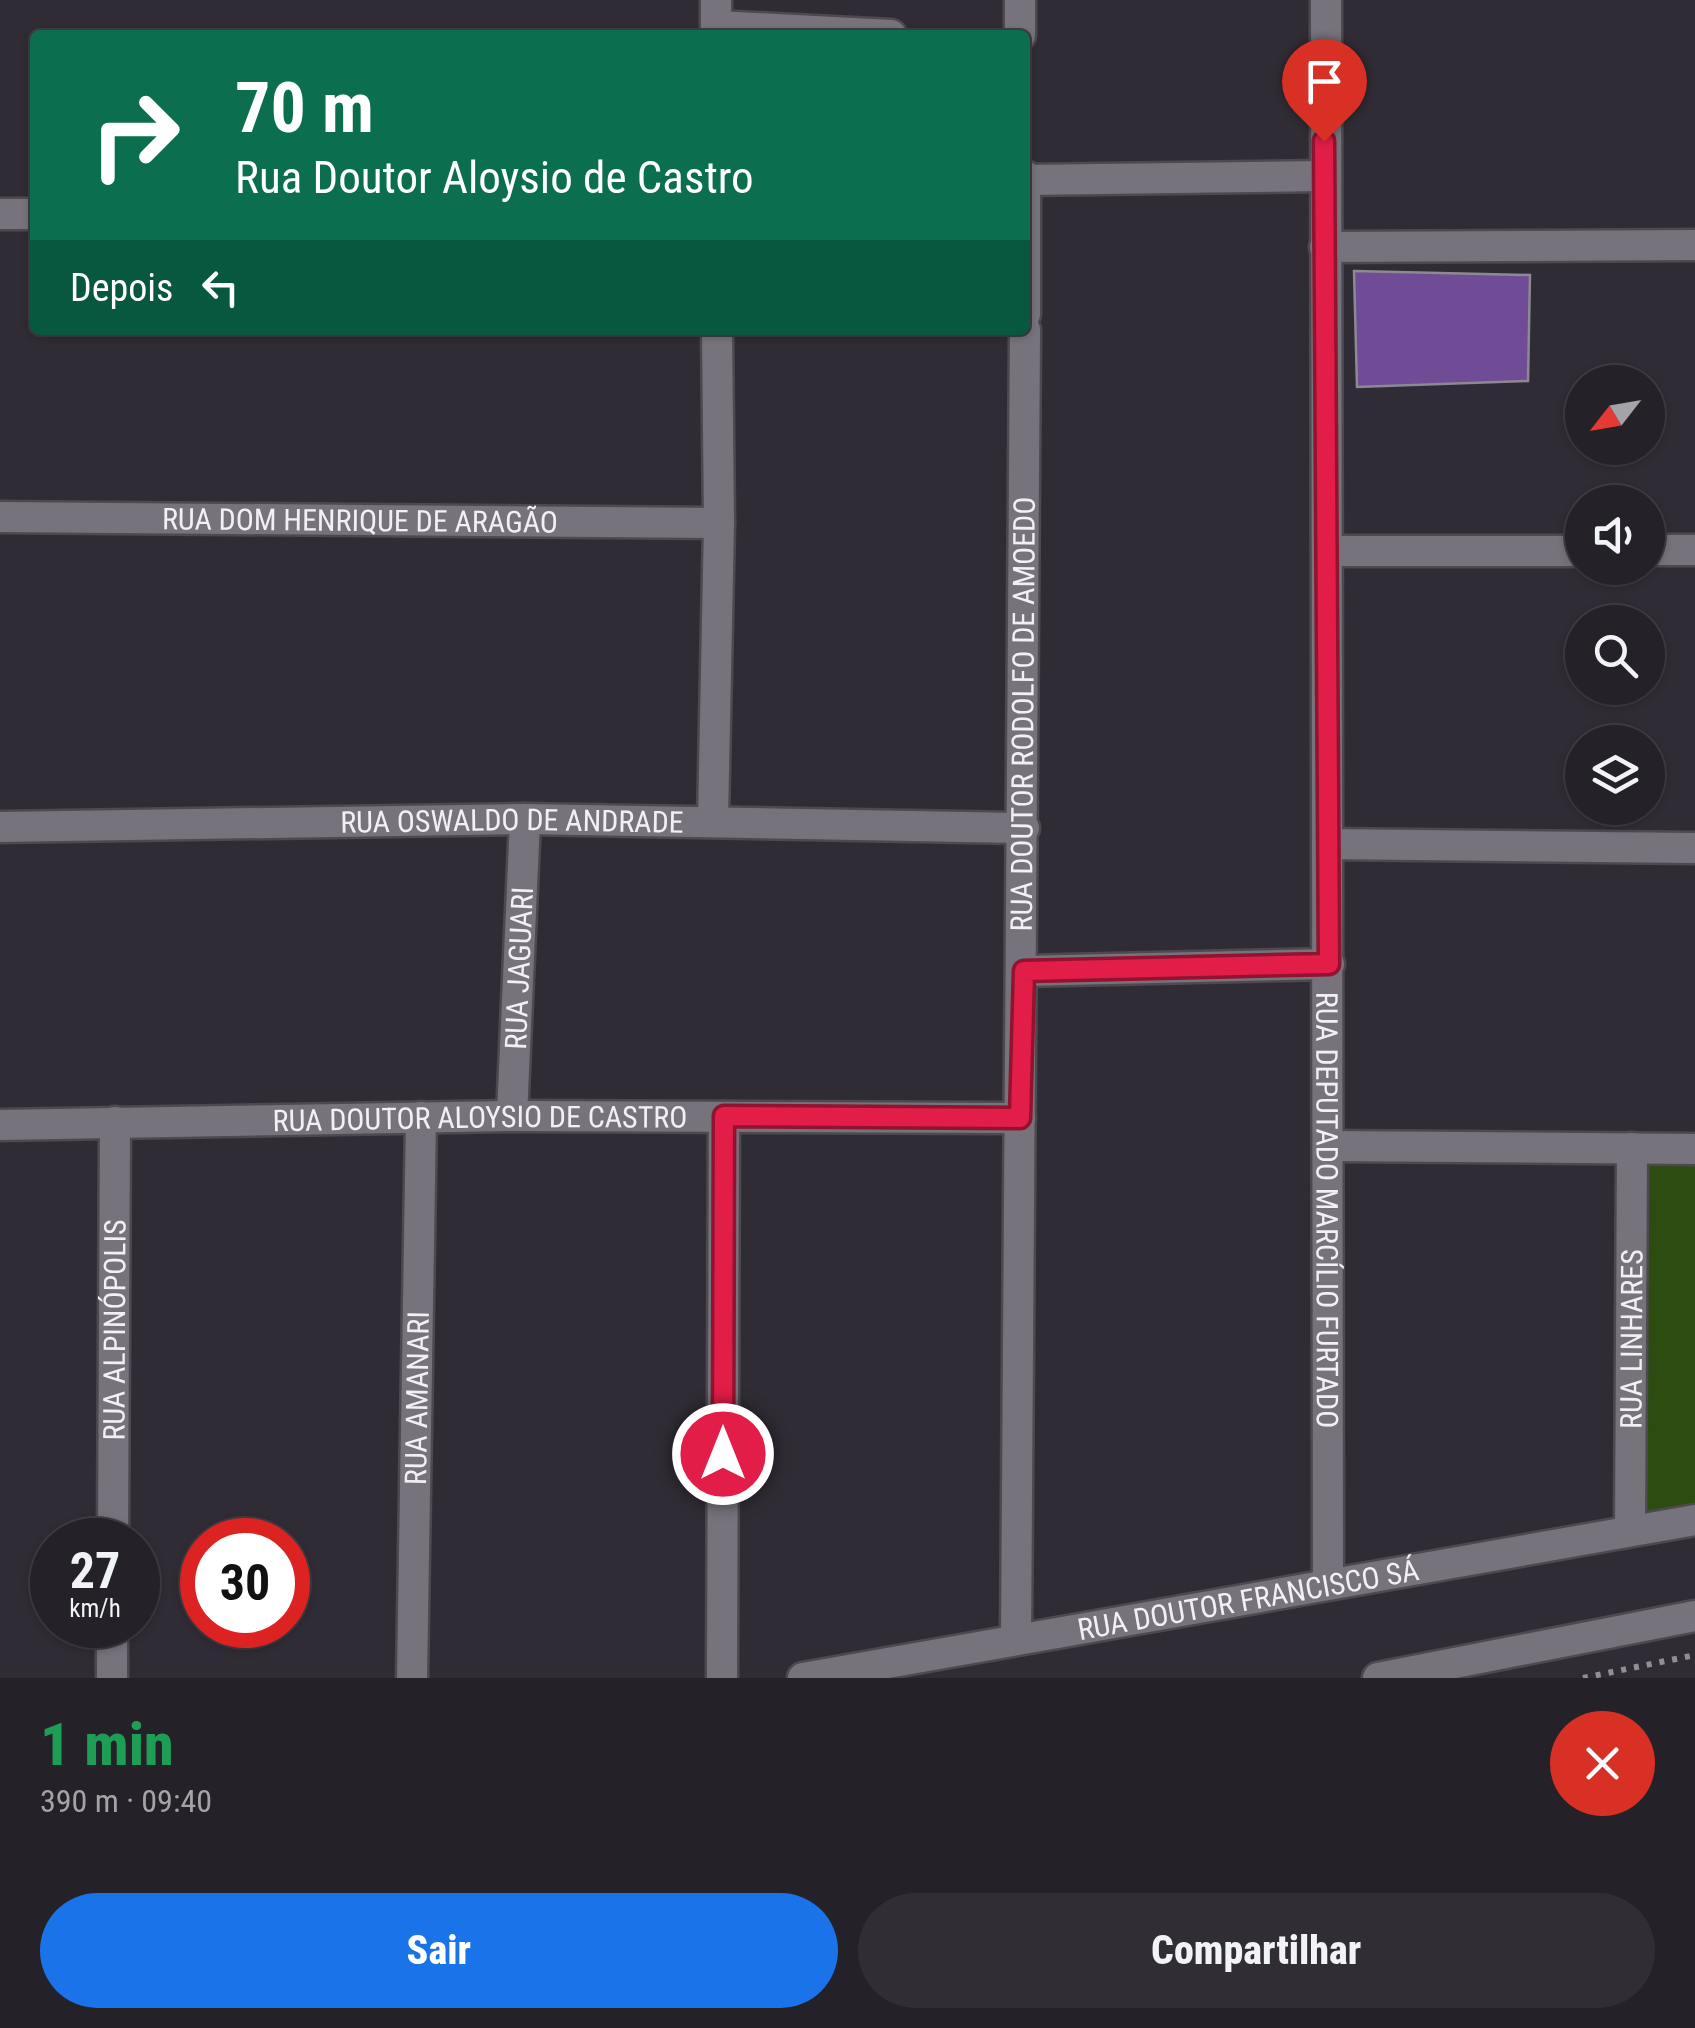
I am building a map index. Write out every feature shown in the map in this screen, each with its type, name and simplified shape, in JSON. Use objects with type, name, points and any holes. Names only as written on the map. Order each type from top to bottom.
[{"type":"street","points":[[1020,0],[1020,30]]},
{"type":"street","name":"RUA DEPUTADO MARCÍLIO FURTADO","points":[[1326,0],[1323,176],[1329,551],[1328,1582]]},
{"type":"street","points":[[716,20],[833,30]]},
{"type":"street","points":[[1030,178],[1323,176]]},
{"type":"street","points":[[0,214],[30,214]]},
{"type":"street","points":[[1324,247],[1695,245]]},
{"type":"street","points":[[713,820],[719,523],[716,335]]},
{"type":"street","name":"RUA DOUTOR RODOLFO DE AMOEDO","points":[[1016,1639],[1024,971],[1025,335]]},
{"type":"street","name":"RUA DOM HENRIQUE DE ARAGÃO","points":[[0,517],[719,523]]},
{"type":"street","points":[[1665,550],[1695,550]]},
{"type":"street","points":[[1329,551],[1565,551]]},
{"type":"street","name":"RUA JAGUARI","points":[[512,1116],[525,820]]},
{"type":"street","name":"RUA OSWALDO DE ANDRADE","points":[[0,827],[713,820],[1024,828]]},
{"type":"street","points":[[1329,844],[1695,848]]},
{"type":"street","points":[[1024,971],[1329,964]]},
{"type":"street","name":"RUA DOUTOR ALOYSIO DE CASTRO","points":[[0,1125],[512,1116],[1020,1118]]},
{"type":"street","points":[[722,1678],[724,1116]]},
{"type":"street","name":"RUA AMANARI","points":[[412,1678],[421,1117]]},
{"type":"street","name":"RUA ALPINÓPOLIS","points":[[113,1518],[114,1122]]},
{"type":"street","points":[[1329,1146],[1695,1149]]},
{"type":"street","name":"RUA LINHARES","points":[[1630,1530],[1632,1148]]},
{"type":"street","name":"RUA DOUTOR FRANCISCO SÁ","points":[[803,1678],[930,1668],[1016,1639],[1695,1520]]},
{"type":"street","points":[[1378,1678],[1695,1616]]},
{"type":"street","points":[[112,1648],[112,1678]]},
{"type":"path","points":[[1583,1678],[1616,1675],[1695,1655]]},
{"type":"green space","points":[[1695,1160],[1695,1509],[1641,1518],[1641,1161]]},
{"type":"building","points":[[1354,271],[1530,275],[1528,381],[1357,387]]},
{"type":"route","points":[[723,1454],[724,1116],[1020,1118],[1024,971],[1329,964],[1324,141]]}]
